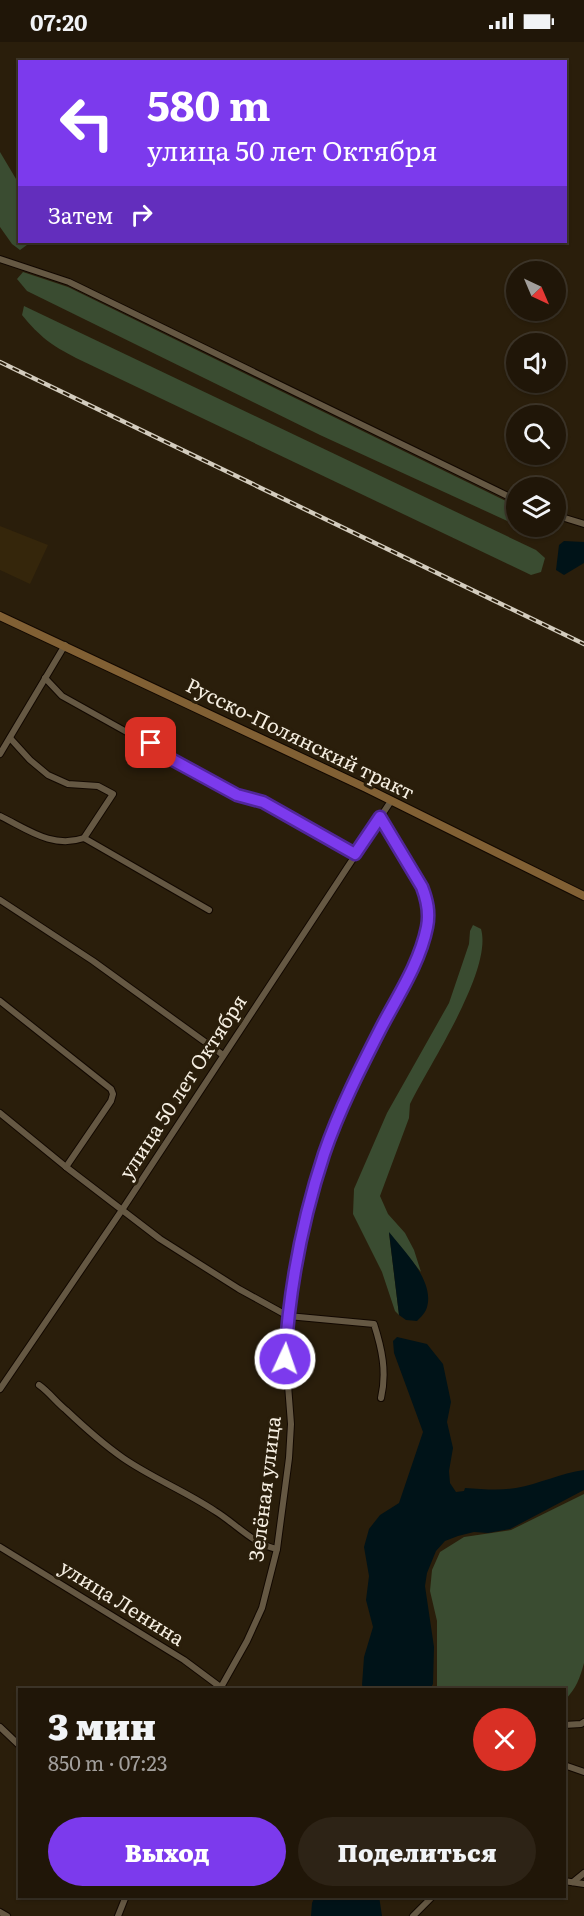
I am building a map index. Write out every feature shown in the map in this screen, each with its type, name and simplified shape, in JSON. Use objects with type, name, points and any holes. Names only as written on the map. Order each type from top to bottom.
[{"type":"main road","name":"Русско-Полянский тракт","points":[[0,616],[391,801],[584,896]]},
{"type":"street","points":[[0,259],[69,282],[506,495]]},
{"type":"street","points":[[566,518],[584,524]]},
{"type":"street","points":[[0,754],[65,645]]},
{"type":"street","points":[[45,678],[62,696],[141,740],[160,748],[171,759],[237,795],[263,802],[355,854]]},
{"type":"street","points":[[0,816],[47,839],[60,843],[75,842],[84,838],[113,794],[98,786],[68,784],[48,775],[30,760],[10,738]]},
{"type":"street","name":"улица 50 лет Октября","points":[[0,1389],[123,1210],[223,1054],[391,801]]},
{"type":"street","name":"Зелёная улица","points":[[221,1688],[262,1608],[277,1549],[289,1458],[291,1424],[285,1359],[297,1251],[324,1154],[350,1092],[412,970],[427,927],[427,899],[422,887],[380,817]]},
{"type":"street","points":[[84,838],[209,910]]},
{"type":"street","points":[[0,900],[93,961],[223,1054]]},
{"type":"street","points":[[0,1001],[111,1089],[114,1094],[66,1167]]},
{"type":"street","points":[[0,1113],[66,1167],[178,1251],[288,1316],[374,1324],[382,1349],[385,1381],[381,1398]]},
{"type":"street","points":[[39,1385],[121,1457],[214,1510],[267,1547],[277,1549]]},
{"type":"street","name":"улица Ленина","points":[[0,1547],[184,1660],[221,1688]]},
{"type":"street","points":[[566,1725],[584,1722]]},
{"type":"street","points":[[0,1727],[18,1744]]},
{"type":"street","points":[[566,1766],[584,1772]]},
{"type":"street","points":[[572,1882],[584,1873]]},
{"type":"street","points":[[566,1881],[584,1884]]},
{"type":"street","points":[[118,1916],[123,1898]]},
{"type":"street","points":[[413,1916],[431,1898]]},
{"type":"street","points":[[0,1912],[7,1916]]},
{"type":"shaded area","points":[[0,526],[48,545],[30,584],[0,570]]},
{"type":"shaded area","points":[[564,541],[584,542],[584,563],[564,575],[556,570],[559,545]]},
{"type":"shaded area","points":[[389,1232],[417,1268],[427,1289],[426,1310],[417,1321],[406,1320],[399,1315]]},
{"type":"shaded area","points":[[397,1337],[427,1344],[443,1364],[451,1402],[447,1422],[453,1448],[449,1471],[450,1483],[456,1492],[464,1491],[465,1488],[497,1490],[516,1488],[584,1470],[584,1490],[510,1529],[488,1533],[474,1532],[458,1536],[445,1541],[436,1551],[427,1573],[425,1586],[434,1647],[433,1684],[431,1688],[364,1688],[362,1685],[364,1657],[373,1627],[366,1600],[369,1576],[364,1547],[369,1529],[380,1515],[399,1503],[423,1432],[394,1353],[393,1341]]},
{"type":"shaded area","points":[[314,1898],[379,1898],[382,1916],[311,1916]]},
{"type":"green space","points":[[0,152],[18,182],[18,243],[30,243],[20,250],[12,244],[0,227]]},
{"type":"green space","points":[[23,272],[68,287],[506,501],[506,520],[320,435],[27,291],[17,279]]},
{"type":"green space","points":[[24,306],[536,550],[545,558],[541,572],[531,575],[76,358],[40,335],[22,315]]},
{"type":"green space","points":[[473,925],[481,929],[482,947],[478,968],[457,1017],[410,1104],[409,1118],[380,1196],[388,1214],[405,1233],[414,1250],[421,1272],[389,1233],[399,1315],[395,1311],[382,1272],[353,1214],[354,1189],[387,1113],[449,1003]]},
{"type":"green space","points":[[584,1494],[584,1663],[572,1692],[566,1699],[566,1688],[437,1688],[437,1621],[430,1591],[432,1570],[440,1552],[464,1537],[511,1530]]},
{"type":"railway","points":[[0,362],[584,644]]},
{"type":"route","points":[[151,743],[171,759],[237,795],[263,802],[355,854],[380,817],[427,899],[427,927],[412,970],[350,1092],[324,1154],[297,1251],[285,1359]]}]
